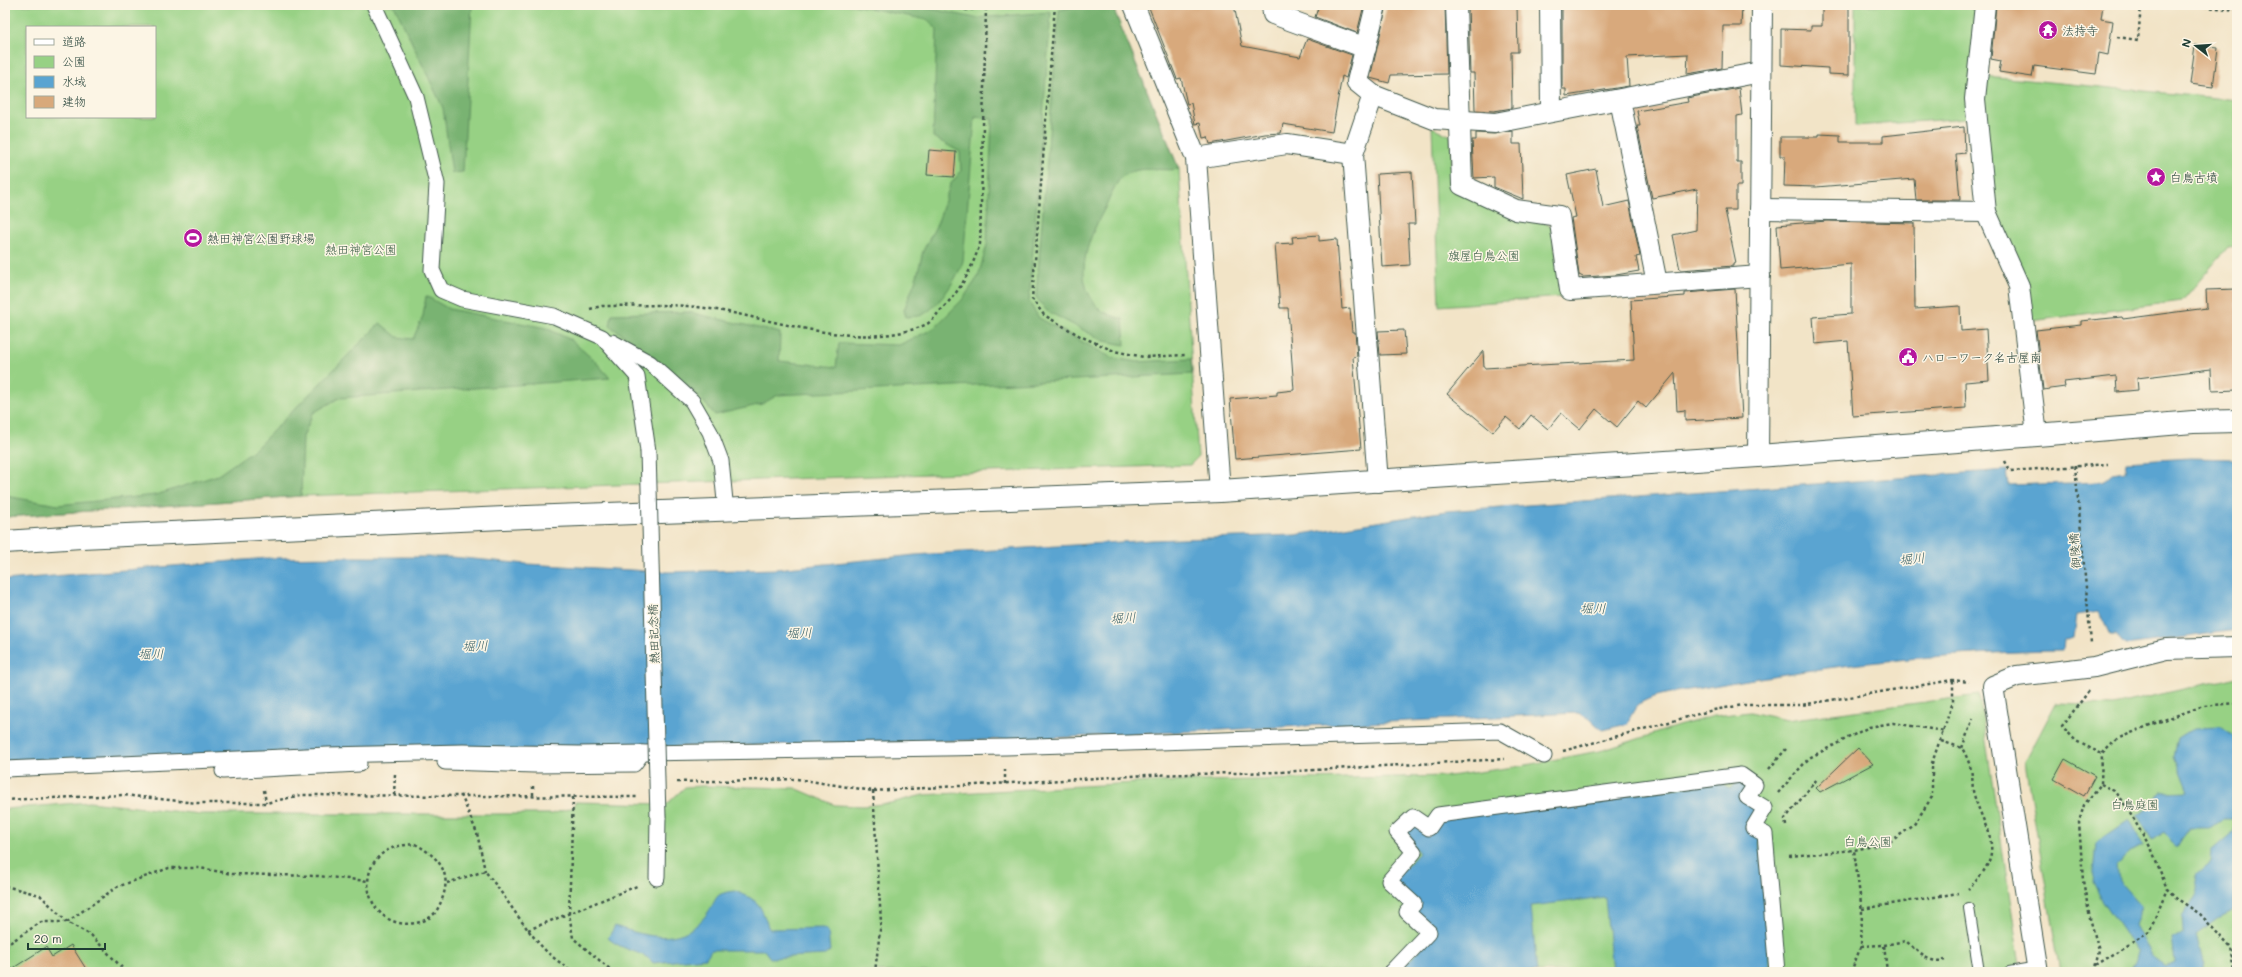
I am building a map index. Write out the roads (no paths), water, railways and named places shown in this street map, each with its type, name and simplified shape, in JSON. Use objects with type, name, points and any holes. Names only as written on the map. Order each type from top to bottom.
[{"type":"street","points":[[374,5],[416,97],[437,184],[432,270],[441,290],[462,299],[554,316],[602,337],[650,363],[692,401],[710,432],[721,461],[726,510]]},
{"type":"street","points":[[1134,5],[1196,158],[1220,492]]},
{"type":"street","points":[[1272,5],[1273,14],[1366,48]]},
{"type":"street","points":[[1376,5],[1357,82],[1373,95],[1434,119],[1495,123],[1551,111],[1620,100],[1761,72]]},
{"type":"street","points":[[1456,5],[1462,185],[1516,210],[1558,216],[1570,290],[1760,276]]},
{"type":"street","points":[[1550,5],[1551,111]]},
{"type":"street","points":[[1758,456],[1762,5]]},
{"type":"street","points":[[1985,5],[1975,99],[1986,212],[2018,286],[2037,436]]},
{"type":"street","points":[[1373,95],[1353,154],[1378,482]]},
{"type":"street","points":[[1620,100],[1657,283]]},
{"type":"street","points":[[1196,158],[1286,144],[1353,154]]},
{"type":"street","points":[[1760,209],[1986,212]]},
{"type":"street","name":"熱田記念橋","points":[[602,337],[636,376],[648,451],[658,817],[657,878]]},
{"type":"street","points":[[5,542],[471,520],[1220,492],[2037,436],[2193,422],[2237,421]]},
{"type":"street","points":[[2038,970],[1992,686],[2017,676],[2094,667],[2166,649],[2237,647]]},
{"type":"street","points":[[5,769],[328,755],[463,752],[642,753],[1139,744],[1500,731],[1544,756]]},
{"type":"street","points":[[222,771],[395,763],[634,764],[642,753]]},
{"type":"street","points":[[1392,972],[1428,932],[1407,912],[1414,904],[1389,881],[1414,852],[1397,832],[1413,817],[1429,828],[1438,815],[1741,775],[1755,784],[1746,797],[1765,808],[1753,828],[1765,834],[1777,972]]},
{"type":"lane","points":[[1968,908],[1979,972]]},
{"type":"lane","points":[[2009,972],[2038,970]]},
{"type":"water","name":"堀川","points":[[2190,458],[2237,459],[2237,630],[2126,645],[2117,635],[2110,635],[2099,612],[2076,615],[2073,637],[2064,640],[2063,651],[1975,654],[1887,661],[1800,672],[1705,687],[1649,699],[1639,704],[1631,715],[1627,724],[1602,730],[1590,719],[1578,713],[1030,739],[5,762],[5,580],[268,558],[337,557],[452,557],[527,564],[666,572],[776,569],[915,555],[1152,540],[1295,535],[1446,511],[2006,470],[2008,485],[2102,482],[2112,473],[2125,471],[2126,462]]},
{"type":"water","points":[[2221,727],[2237,739],[2237,881],[2233,911],[2218,918],[2197,934],[2204,962],[2202,972],[2127,972],[2135,964],[2138,952],[2101,898],[2093,882],[2097,842],[2129,820],[2144,846],[2129,852],[2117,866],[2119,881],[2142,907],[2135,924],[2153,958],[2164,966],[2175,961],[2172,938],[2183,932],[2182,915],[2194,900],[2198,892],[2198,881],[2196,874],[2210,862],[2211,851],[2234,831],[2236,820],[2224,820],[2208,828],[2189,828],[2177,848],[2164,832],[2152,840],[2137,815],[2151,807],[2162,792],[2188,791],[2174,756],[2178,738],[2194,728]]},
{"type":"water","points":[[1739,780],[1748,786],[1739,798],[1757,810],[1745,829],[1759,838],[1770,972],[1612,972],[1605,897],[1531,906],[1537,972],[1399,972],[1436,932],[1414,912],[1395,879],[1419,853],[1403,833],[1414,822],[1719,783],[1729,789]]},
{"type":"water","points":[[735,891],[755,901],[764,914],[769,929],[823,928],[828,931],[830,951],[825,955],[770,958],[764,950],[711,950],[706,958],[653,963],[645,956],[620,946],[608,938],[615,926],[641,934],[654,936],[678,935],[689,930],[700,922],[720,894]]},
{"type":"place","name":"法持寺","points":[[2048,30]]},
{"type":"place","name":"白鳥古墳","points":[[2156,177]]},
{"type":"place","name":"熱田神宮公園野球場","points":[[193,238]]},
{"type":"place","name":"ハローワーク名古屋南","points":[[1908,357]]},
{"type":"park label","name":"熱田神宮公園","points":[[361,249]]},
{"type":"park label","name":"旗屋白鳥公園","points":[[1484,255]]},
{"type":"park label","name":"白鳥庭園","points":[[2135,804]]},
{"type":"park label","name":"白鳥公園","points":[[1868,841]]}]
